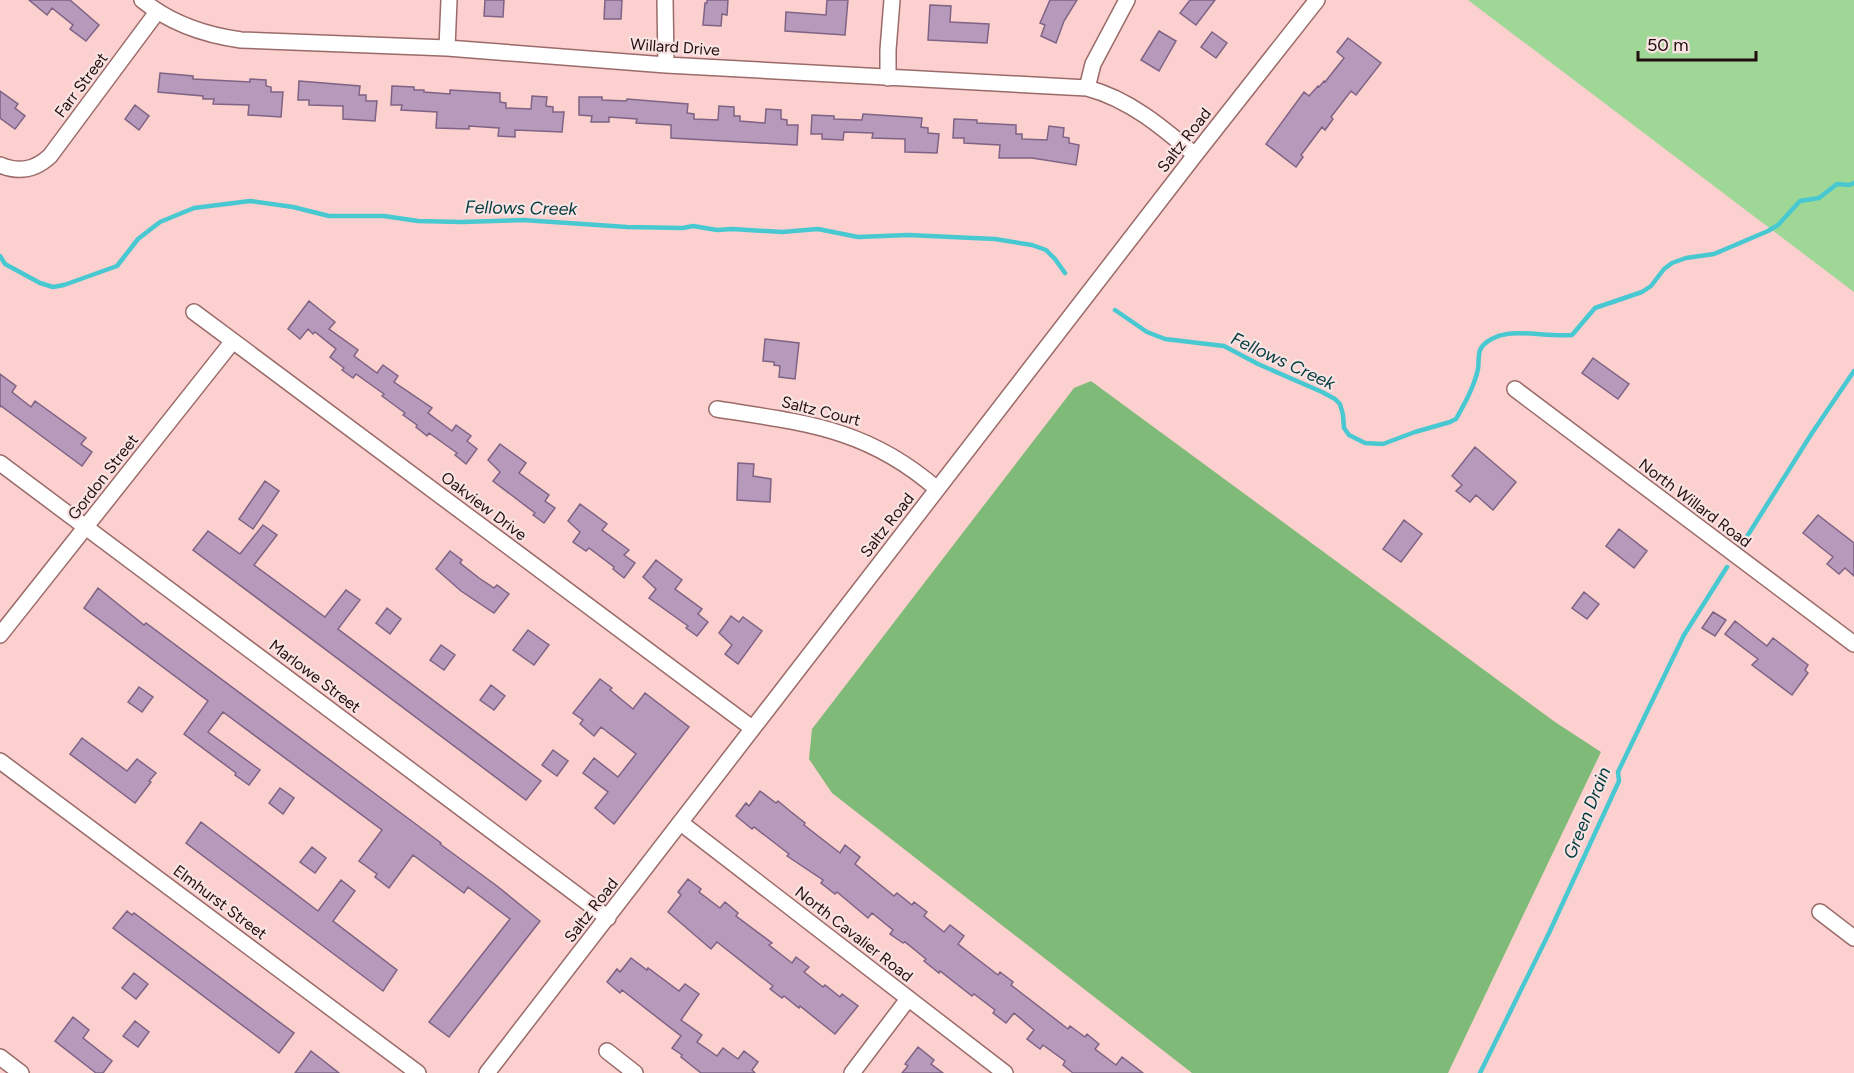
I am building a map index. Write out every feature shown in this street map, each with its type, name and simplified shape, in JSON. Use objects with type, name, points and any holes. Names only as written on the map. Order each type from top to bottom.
[{"type":"street","name":"Willard Drive","points":[[142,0],[157,12],[190,27],[221,37],[241,40],[447,48],[888,78],[1087,88],[1108,93],[1131,106],[1195,154]]},
{"type":"street","points":[[447,48],[450,0]]},
{"type":"street","points":[[665,0],[666,64]]},
{"type":"street","points":[[888,78],[892,0]]},
{"type":"street","points":[[1087,88],[1093,64],[1127,0]]},
{"type":"street","name":"Saltz Road","points":[[487,1073],[1195,154],[1317,0]]},
{"type":"street","name":"Farr Street","points":[[0,165],[9,169],[26,169],[42,164],[157,12]]},
{"type":"street","name":"Oakview Drive","points":[[194,312],[752,728]]},
{"type":"street","name":"Gordon Street","points":[[0,635],[233,341]]},
{"type":"street","name":"North Willard Road","points":[[1515,389],[1854,644]]},
{"type":"street","name":"Saltz Court","points":[[717,409],[810,424],[856,437],[898,459],[937,489]]},
{"type":"street","name":"Marlowe Street","points":[[0,463],[608,918]]},
{"type":"street","name":"Elmhurst Street","points":[[0,761],[418,1073]]},
{"type":"street","name":"North Cavalier Road","points":[[681,823],[1005,1073]]},
{"type":"street","points":[[1820,912],[1854,938]]},
{"type":"street","points":[[852,1073],[908,999]]},
{"type":"street","points":[[606,1051],[635,1073]]},
{"type":"street","points":[[0,1057],[21,1073]]},
{"type":"green space","points":[[1468,0],[1854,0],[1854,292]]},
{"type":"green space","points":[[1091,381],[1555,722],[1601,752],[1448,1073],[1192,1073],[832,793],[809,759],[812,729],[1074,388]]},
{"type":"building","points":[[29,0],[70,0],[99,25],[86,41],[70,29],[73,25],[52,8],[47,15]]},
{"type":"building","points":[[485,0],[504,0],[503,17],[484,16]]},
{"type":"building","points":[[605,0],[622,0],[621,19],[604,19]]},
{"type":"building","points":[[707,0],[728,0],[727,15],[722,14],[721,26],[703,25]]},
{"type":"building","points":[[827,0],[848,0],[845,35],[785,31],[786,12],[826,15]]},
{"type":"building","points":[[1050,0],[1077,0],[1064,21],[1056,43],[1041,36],[1045,25],[1040,23]]},
{"type":"building","points":[[1190,0],[1215,0],[1196,25],[1180,13]]},
{"type":"building","points":[[930,5],[951,6],[950,22],[989,24],[987,43],[928,40]]},
{"type":"building","points":[[1159,31],[1176,41],[1159,71],[1141,60]]},
{"type":"building","points":[[1212,32],[1227,43],[1216,58],[1201,47]]},
{"type":"building","points":[[1348,38],[1381,63],[1356,95],[1351,91],[1331,117],[1333,119],[1325,130],[1322,127],[1301,155],[1303,157],[1296,167],[1266,144],[1304,92],[1309,96],[1325,82],[1344,58],[1337,52]]},
{"type":"building","points":[[160,73],[193,76],[193,79],[250,82],[250,79],[266,80],[266,86],[271,87],[271,92],[283,92],[281,117],[248,115],[249,105],[213,104],[214,99],[203,99],[203,96],[158,92]]},
{"type":"building","points":[[299,81],[360,86],[359,95],[366,95],[366,101],[377,101],[375,121],[343,119],[343,106],[309,105],[309,100],[298,100]]},
{"type":"building","points":[[392,86],[414,87],[414,90],[424,90],[424,92],[450,94],[450,90],[500,93],[500,102],[506,103],[506,108],[531,109],[532,96],[547,97],[546,106],[553,107],[553,112],[564,112],[562,132],[515,130],[515,137],[498,136],[499,128],[469,126],[469,129],[436,128],[437,112],[401,110],[402,105],[391,105]]},
{"type":"building","points":[[0,91],[18,104],[15,108],[25,116],[15,129],[0,118]]},
{"type":"building","points":[[579,97],[688,104],[687,113],[694,114],[694,119],[718,120],[719,106],[734,107],[734,116],[740,116],[740,121],[765,123],[766,109],[781,110],[781,119],[787,120],[787,125],[798,125],[797,145],[671,138],[671,125],[636,123],[637,119],[609,117],[609,122],[591,122],[592,116],[579,115]]},
{"type":"building","points":[[135,105],[149,116],[139,130],[125,119]]},
{"type":"building","points":[[863,114],[922,118],[921,127],[928,128],[928,133],[939,134],[937,153],[905,152],[905,139],[872,138],[873,133],[844,132],[843,140],[822,139],[822,134],[811,134],[812,115],[862,120]]},
{"type":"building","points":[[954,119],[1016,125],[1016,134],[1022,134],[1022,139],[1047,140],[1049,126],[1064,128],[1063,137],[1069,138],[1069,143],[1079,145],[1076,165],[1032,158],[999,158],[1000,145],[964,143],[964,138],[953,138]]},
{"type":"building","points":[[309,301],[335,322],[329,329],[358,350],[354,356],[377,373],[383,365],[398,376],[394,382],[432,408],[428,413],[452,431],[456,425],[471,436],[467,441],[477,449],[466,464],[455,455],[457,453],[429,433],[427,436],[416,427],[417,425],[403,415],[405,413],[382,396],[384,394],[356,374],[353,378],[342,370],[344,368],[330,357],[336,349],[315,332],[313,334],[308,329],[300,339],[288,329]]},
{"type":"building","points":[[765,339],[799,343],[795,379],[779,377],[780,366],[774,365],[774,362],[763,361]]},
{"type":"building","points":[[1593,358],[1629,384],[1618,399],[1582,373]]},
{"type":"building","points":[[0,374],[16,386],[12,392],[31,407],[35,401],[86,438],[81,444],[92,452],[82,466],[0,407]]},
{"type":"building","points":[[500,444],[526,463],[519,473],[549,495],[545,501],[555,508],[544,523],[533,515],[535,513],[493,481],[500,472],[488,460]]},
{"type":"building","points":[[1475,447],[1516,482],[1493,510],[1476,495],[1470,502],[1456,491],[1462,485],[1452,476]]},
{"type":"building","points":[[738,463],[754,464],[753,476],[771,479],[770,502],[737,500]]},
{"type":"building","points":[[265,481],[279,491],[253,529],[239,519]]},
{"type":"building","points":[[580,504],[607,524],[602,530],[629,550],[624,555],[635,563],[624,578],[613,569],[614,567],[589,548],[586,551],[573,542],[580,532],[568,521]]},
{"type":"building","points":[[1818,515],[1854,543],[1854,576],[1845,568],[1839,574],[1827,564],[1833,557],[1803,533]]},
{"type":"building","points":[[1404,520],[1422,534],[1401,562],[1383,549]]},
{"type":"building","points":[[263,525],[277,535],[254,565],[325,617],[346,590],[360,600],[338,629],[541,781],[526,800],[193,550],[208,531],[240,554]]},
{"type":"building","points":[[1619,529],[1647,551],[1634,568],[1606,546]]},
{"type":"building","points":[[450,551],[462,560],[460,563],[479,578],[494,588],[497,585],[509,594],[494,613],[461,591],[436,569]]},
{"type":"building","points":[[656,560],[682,580],[675,589],[702,609],[698,614],[708,622],[697,636],[686,628],[688,626],[649,598],[656,589],[643,577]]},
{"type":"building","points":[[98,588],[144,625],[146,623],[441,843],[540,921],[449,1037],[429,1022],[510,919],[468,887],[464,893],[413,855],[389,888],[375,877],[377,874],[359,861],[382,830],[223,712],[208,732],[260,770],[249,785],[235,775],[236,773],[184,734],[208,701],[84,608]]},
{"type":"building","points":[[1584,592],[1599,604],[1587,619],[1572,608]]},
{"type":"building","points":[[387,608],[401,619],[390,634],[376,623]]},
{"type":"building","points":[[1713,612],[1726,620],[1715,636],[1702,628]]},
{"type":"building","points":[[731,616],[739,622],[743,617],[762,631],[738,664],[725,654],[732,645],[719,633]]},
{"type":"building","points":[[1735,621],[1767,646],[1773,638],[1808,665],[1805,670],[1808,673],[1792,695],[1752,665],[1758,659],[1725,634]]},
{"type":"building","points":[[528,630],[549,645],[534,665],[513,650]]},
{"type":"building","points":[[441,645],[455,655],[444,670],[430,660]]},
{"type":"building","points":[[600,679],[633,709],[645,693],[689,727],[614,824],[595,808],[608,792],[583,773],[594,758],[618,777],[636,754],[601,727],[594,736],[580,724],[583,720],[573,713]]},
{"type":"building","points":[[491,685],[505,696],[494,710],[480,700]]},
{"type":"building","points":[[139,687],[153,697],[142,712],[128,702]]},
{"type":"building","points":[[82,738],[127,771],[137,759],[156,773],[135,803],[70,754]]},
{"type":"building","points":[[553,750],[568,761],[557,776],[542,765]]},
{"type":"building","points":[[280,788],[294,798],[283,814],[269,803]]},
{"type":"building","points":[[760,791],[776,803],[778,801],[840,853],[845,845],[860,857],[855,864],[894,896],[897,893],[912,905],[914,902],[927,912],[924,916],[944,932],[950,925],[964,936],[958,944],[998,975],[1000,972],[1013,982],[1011,985],[1068,1029],[1070,1026],[1085,1037],[1087,1034],[1099,1044],[1095,1049],[1116,1065],[1122,1057],[1143,1073],[1073,1073],[1063,1065],[1065,1061],[1043,1045],[1040,1049],[1027,1039],[1034,1030],[1014,1013],[1006,1023],[993,1013],[995,1010],[974,994],[972,996],[940,971],[939,973],[905,942],[903,943],[890,934],[893,930],[872,913],[868,918],[837,892],[835,894],[821,883],[823,880],[787,856],[789,854],[736,816],[746,803],[749,806]]},
{"type":"building","points":[[201,822],[318,911],[341,880],[355,891],[333,921],[397,970],[383,991],[186,843]]},
{"type":"building","points":[[312,847],[326,858],[315,873],[300,862]]},
{"type":"building","points":[[688,879],[701,889],[699,892],[720,908],[725,902],[738,913],[736,916],[772,943],[769,945],[792,963],[796,957],[809,967],[804,972],[823,987],[825,985],[840,997],[842,994],[858,1006],[835,1034],[800,1006],[799,1008],[784,996],[782,998],[770,989],[773,986],[717,942],[711,949],[668,912],[681,895],[678,892]]},
{"type":"building","points":[[127,911],[132,915],[134,913],[294,1033],[279,1053],[113,928]]},
{"type":"building","points":[[631,958],[679,991],[685,984],[699,994],[681,1020],[702,1035],[697,1042],[717,1056],[723,1048],[738,1059],[744,1051],[758,1062],[752,1070],[755,1073],[701,1073],[681,1057],[682,1055],[672,1048],[681,1036],[622,990],[620,993],[607,982],[617,969],[620,972]]},
{"type":"building","points":[[134,973],[148,984],[136,999],[122,988]]},
{"type":"building","points":[[73,1017],[89,1030],[83,1038],[112,1061],[103,1073],[96,1073],[55,1041]]},
{"type":"building","points":[[135,1021],[149,1032],[138,1047],[123,1036]]},
{"type":"building","points":[[918,1047],[934,1060],[931,1064],[943,1073],[902,1073],[908,1066],[905,1064]]},
{"type":"building","points":[[311,1051],[339,1073],[295,1073]]},
{"type":"waterway","name":"Fellows Creek","points":[[1115,310],[1147,332],[1165,339],[1224,346],[1258,364],[1322,392],[1340,404],[1344,428],[1349,435],[1365,443],[1383,444],[1456,419],[1474,382],[1480,350],[1492,339],[1514,333],[1572,335],[1595,308],[1642,292],[1651,286],[1664,269],[1672,263],[1686,258],[1714,254],[1768,231],[1778,225],[1800,201],[1819,198],[1837,184],[1854,183]]},
{"type":"waterway","name":"Fellows Creek","points":[[0,256],[5,264],[40,283],[53,287],[64,285],[117,266],[138,239],[160,222],[194,208],[250,201],[293,207],[329,216],[384,216],[418,221],[523,220],[627,227],[683,228],[693,226],[717,230],[782,232],[818,229],[858,237],[908,235],[995,239],[1032,245],[1046,250],[1065,273]]},
{"type":"waterway","name":"Green Drain","points":[[1741,546],[1854,371]]},
{"type":"waterway","name":"Green Drain","points":[[1480,1073],[1549,933],[1619,781],[1618,772],[1684,635],[1727,567]]}]
